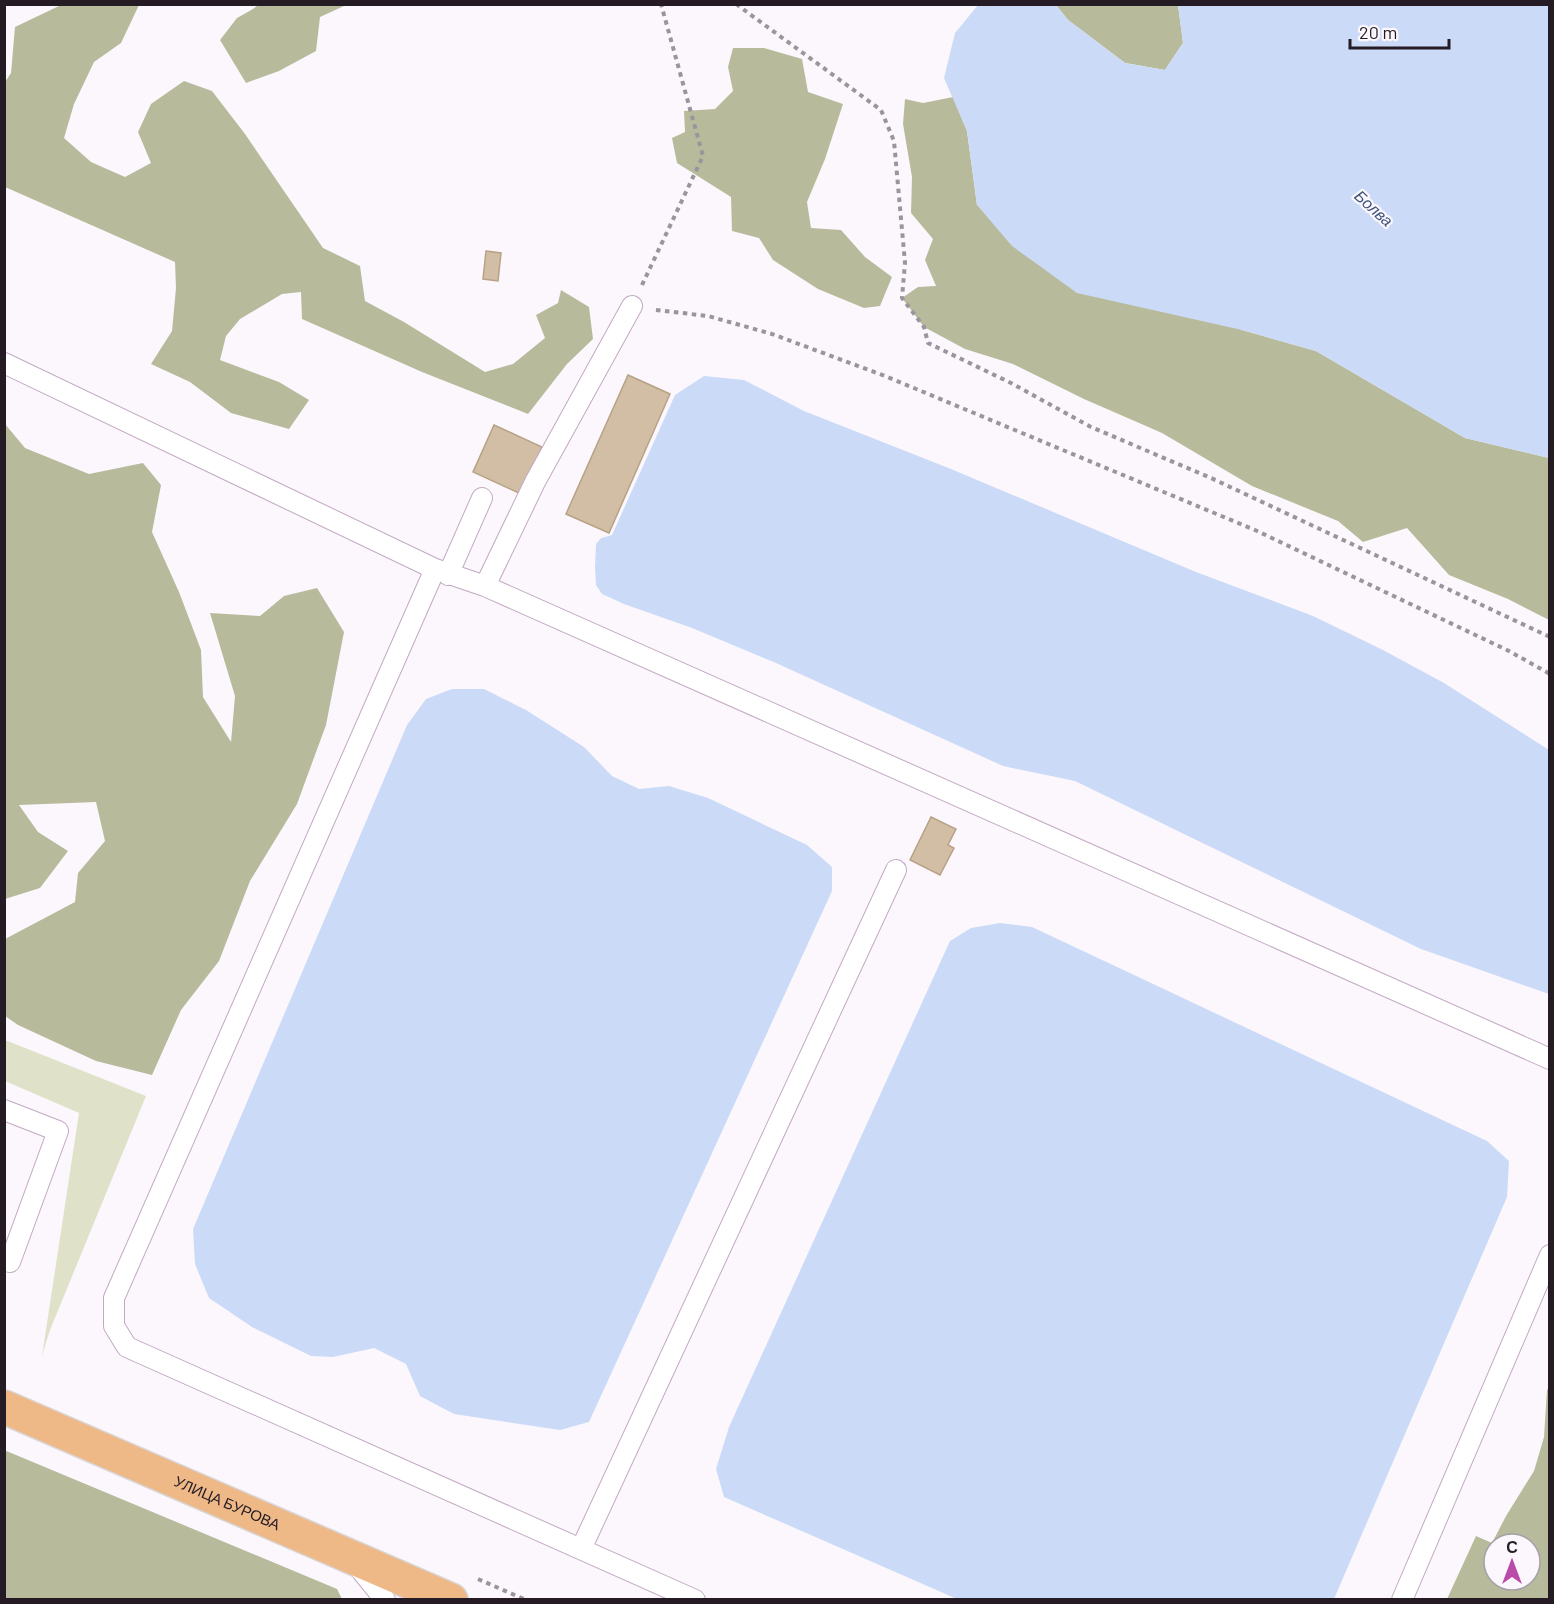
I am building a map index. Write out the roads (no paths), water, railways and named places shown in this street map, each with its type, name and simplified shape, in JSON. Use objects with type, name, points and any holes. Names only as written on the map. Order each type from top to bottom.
[{"type":"main road","name":"УЛИЦА БУРОВА","points":[[4,1407],[350,1558],[451,1599]]},
{"type":"lane","points":[[485,586],[535,482],[632,306]]},
{"type":"lane","points":[[4,363],[441,572],[485,586],[1550,1059]]},
{"type":"lane","points":[[482,498],[441,572],[114,1298],[114,1326],[127,1347],[695,1599]]},
{"type":"lane","points":[[581,1549],[896,870]]},
{"type":"lane","points":[[4,1110],[58,1131],[6,1266]]},
{"type":"lane","points":[[1402,1599],[1550,1255]]},
{"type":"lane","points":[[350,1558],[385,1599]]},
{"type":"water","name":"Болва","points":[[978,5],[1056,5],[1068,20],[1125,63],[1165,70],[1183,43],[1178,5],[1549,5],[1549,458],[1465,438],[1316,351],[1242,330],[1077,293],[1012,246],[977,205],[967,131],[944,78],[955,33]]},
{"type":"water","points":[[704,376],[744,380],[804,411],[951,469],[1196,572],[1313,616],[1444,683],[1549,750],[1549,994],[1421,949],[1075,781],[1003,766],[776,663],[602,594],[596,585],[596,544],[601,538],[612,535],[675,395]]},
{"type":"water","points":[[452,689],[484,689],[526,710],[584,747],[612,776],[639,789],[669,786],[708,798],[807,845],[832,867],[832,891],[589,1422],[560,1430],[454,1414],[420,1396],[406,1364],[374,1348],[333,1357],[311,1356],[252,1327],[209,1298],[195,1264],[193,1229],[407,725],[426,699]]},
{"type":"water","points":[[1000,923],[1032,927],[1487,1141],[1509,1161],[1507,1197],[1334,1599],[957,1599],[724,1497],[716,1469],[729,1427],[950,941],[971,928]]}]
